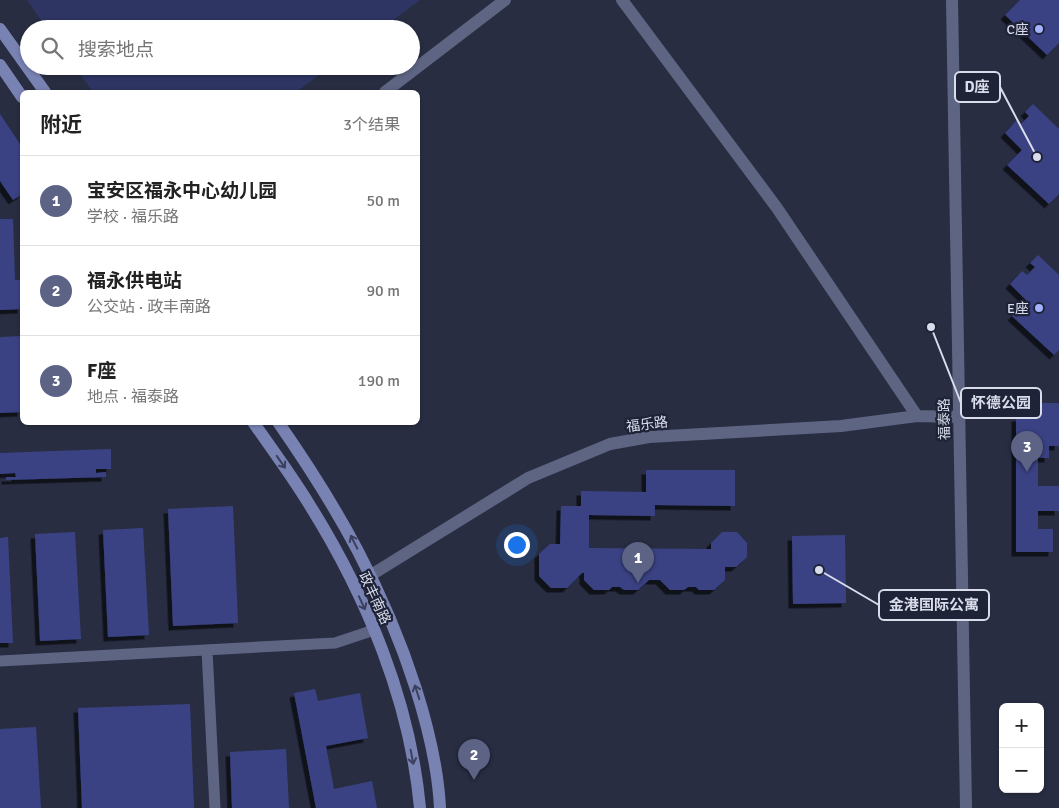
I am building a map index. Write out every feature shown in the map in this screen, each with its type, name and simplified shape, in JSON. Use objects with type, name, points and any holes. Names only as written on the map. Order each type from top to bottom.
[{"type":"main road","points":[[0,29],[20,57]]},
{"type":"main road","points":[[0,65],[20,94]]},
{"type":"main road","points":[[33,75],[44,90]]},
{"type":"main road","name":"政丰南路","points":[[255,425],[309,503],[331,542],[374,630],[392,679],[408,735],[420,808]]},
{"type":"main road","name":"政丰南路","points":[[280,425],[326,493],[350,534],[371,575],[402,648],[425,718],[436,765],[440,808]]},
{"type":"street","points":[[420,65],[505,0]]},
{"type":"street","points":[[622,0],[777,208],[917,416]]},
{"type":"street","name":"福泰路","points":[[952,0],[966,808]]},
{"type":"street","points":[[387,90],[406,75]]},
{"type":"street","name":"福乐路","points":[[371,575],[528,478],[610,444],[649,437],[841,426],[917,416],[959,417]]},
{"type":"lane","points":[[0,661],[335,643],[374,630]]},
{"type":"lane","points":[[207,650],[215,808]]},
{"type":"shaded area","points":[[27,0],[420,0],[393,20],[41,20]]},
{"type":"shaded area","points":[[81,75],[319,75],[299,90],[92,90]]},
{"type":"building","name":"C座","points":[[1020,0],[1059,0],[1059,43],[1047,55],[1005,15]]},
{"type":"building","points":[[1033,104],[1059,129],[1059,194],[1049,204],[1007,165],[1022,150],[1005,133],[1017,120],[1021,124],[1029,116],[1025,112]]},
{"type":"building","points":[[0,114],[20,144],[20,195],[13,200],[0,181]]},
{"type":"building","points":[[0,219],[13,219],[15,280],[20,280],[20,309],[0,310]]},
{"type":"building","name":"E座","points":[[1038,255],[1059,275],[1059,350],[1054,355],[1012,316],[1027,301],[1010,284],[1022,271],[1027,275],[1035,267],[1030,263]]},
{"type":"building","points":[[20,336],[20,412],[0,413],[0,337]]},
{"type":"building","points":[[1033,403],[1059,403],[1059,446],[1049,446],[1049,458],[1038,458],[1038,486],[1059,486],[1059,511],[1038,511],[1038,529],[1053,529],[1053,552],[1016,552],[1016,417],[1033,417]]},
{"type":"building","points":[[111,449],[111,469],[96,469],[96,473],[106,472],[106,477],[6,480],[6,477],[16,477],[15,473],[0,474],[0,453]]},
{"type":"building","points":[[646,470],[735,470],[735,506],[655,505],[655,516],[589,515],[589,548],[711,549],[711,543],[722,532],[737,532],[747,543],[747,557],[736,567],[725,567],[725,580],[714,590],[699,590],[696,587],[688,587],[684,590],[670,590],[660,580],[649,580],[638,590],[624,590],[620,587],[612,587],[609,590],[594,590],[584,580],[584,573],[567,588],[551,588],[539,576],[539,554],[550,544],[560,544],[561,506],[581,506],[581,491],[646,492]]},
{"type":"building","points":[[233,506],[238,623],[173,626],[168,509]]},
{"type":"building","points":[[143,528],[149,635],[108,637],[103,530]]},
{"type":"building","points":[[75,532],[81,639],[40,641],[35,534]]},
{"type":"building","points":[[845,535],[846,603],[793,604],[792,536]]},
{"type":"building","points":[[8,537],[13,643],[0,643],[0,538]]},
{"type":"building","points":[[315,689],[318,701],[360,693],[368,738],[326,746],[334,789],[372,781],[377,808],[316,808],[294,693]]},
{"type":"building","points":[[190,704],[194,808],[82,808],[78,708]]},
{"type":"building","points":[[36,727],[41,808],[0,808],[0,729]]},
{"type":"building","points":[[286,749],[289,808],[232,808],[230,752]]},
{"type":"place","name":"C座","points":[[1039,29]]},
{"type":"place","name":"D座","points":[[1037,157]]},
{"type":"place","name":"E座","points":[[1039,308]]},
{"type":"place","name":"怀德公园","points":[[931,327]]},
{"type":"place","name":"F座","points":[[1027,472]]},
{"type":"place","name":"金港国际公寓","points":[[819,570]]},
{"type":"place","name":"宝安区福永中心幼儿园","points":[[638,583]]},
{"type":"place","name":"福永供电站","points":[[474,780]]}]
